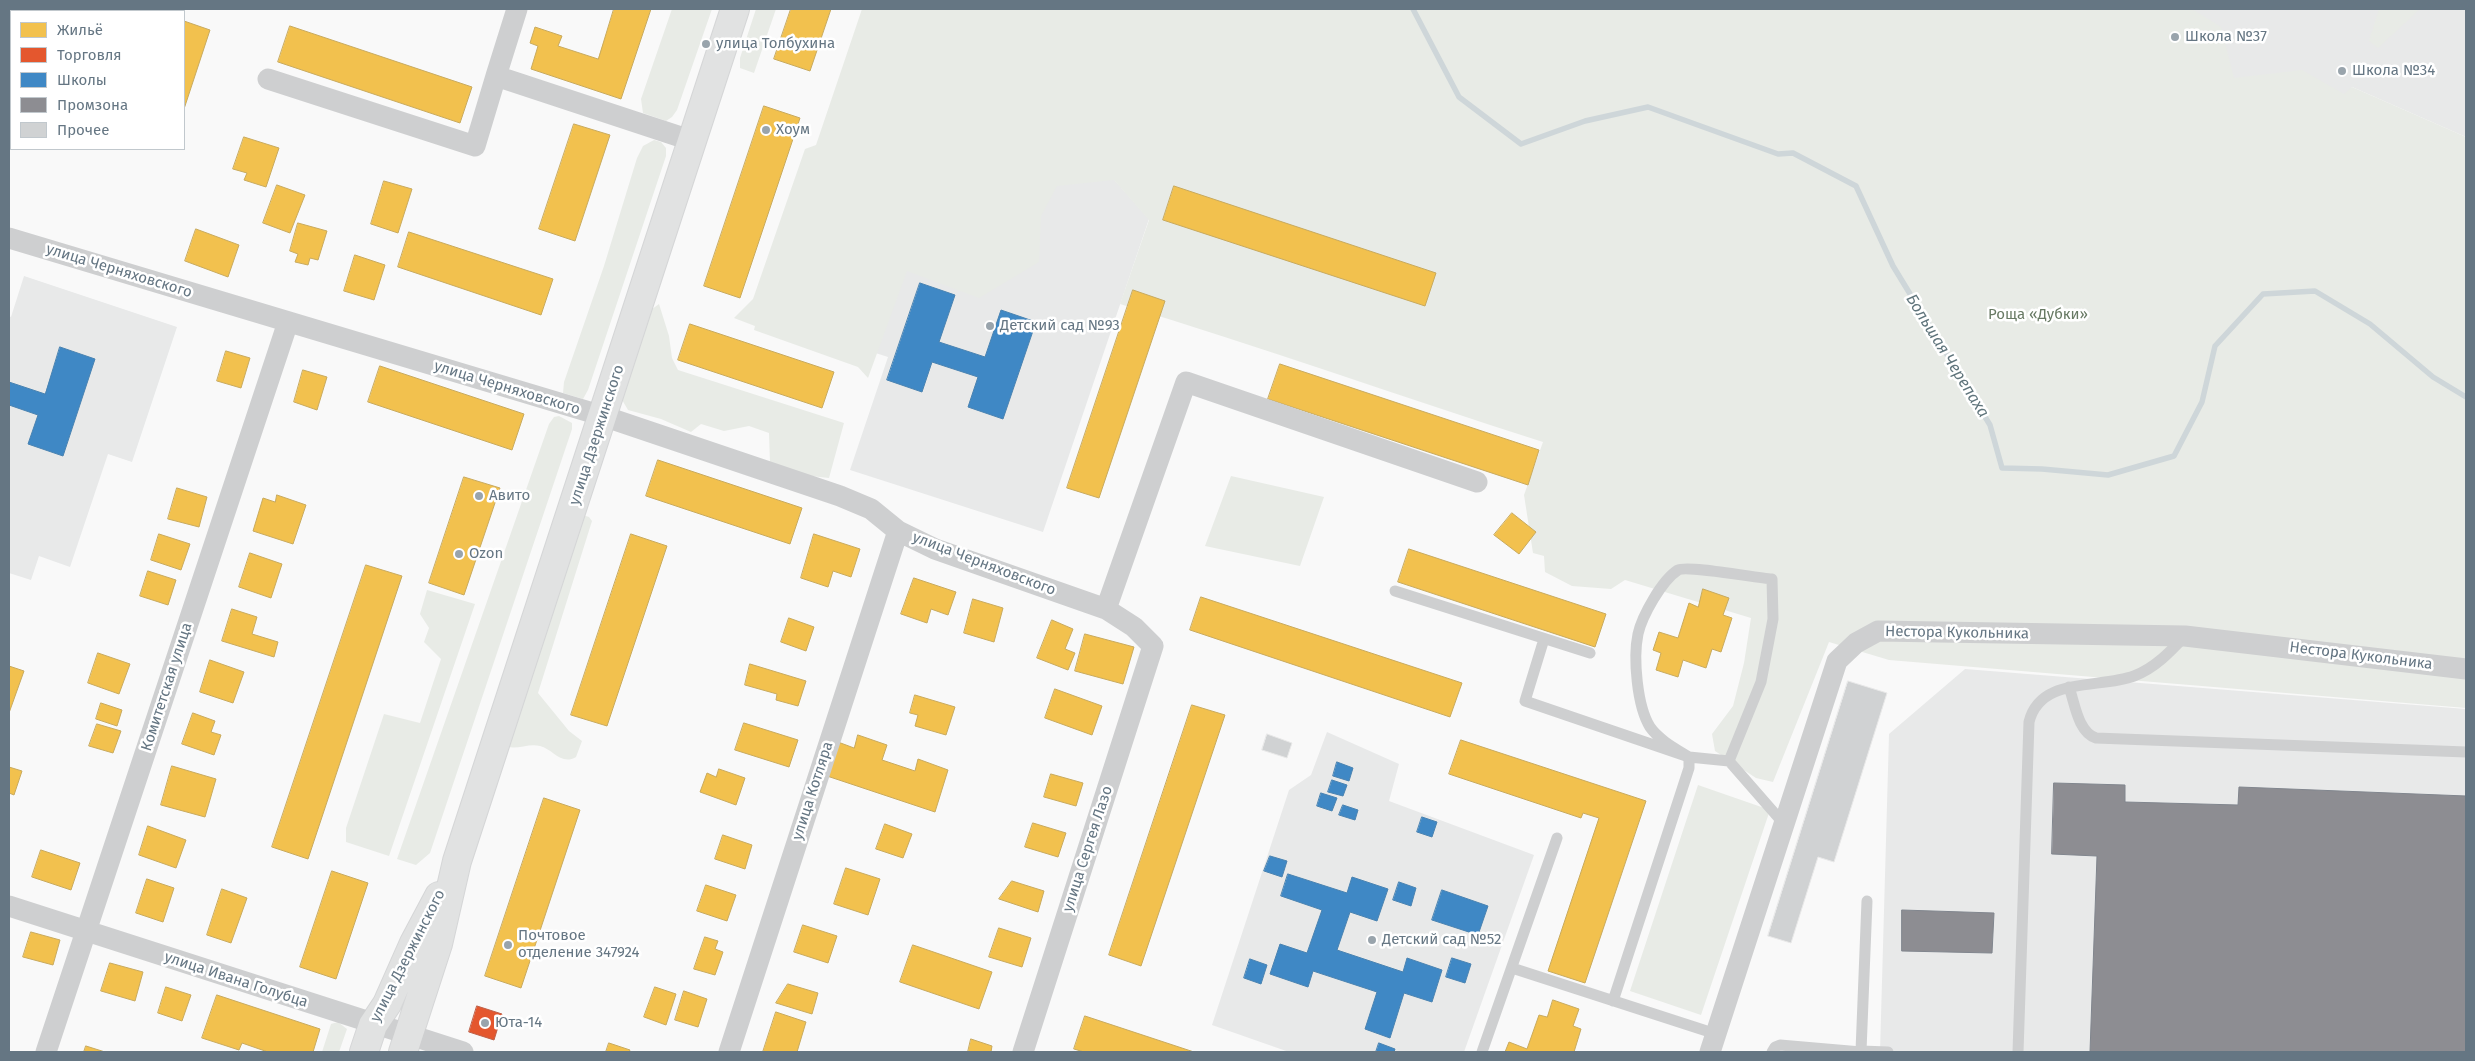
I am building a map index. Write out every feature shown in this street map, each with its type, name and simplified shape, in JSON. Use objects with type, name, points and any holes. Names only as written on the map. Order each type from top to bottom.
[{"type":"main road","name":"улица Дзержинского","points":[[406,1044],[438,944],[457,861],[735,9]]},
{"type":"main road","name":"улица Дзержинского","points":[[364,1052],[373,1025],[387,1004],[414,943],[457,861]]},
{"type":"street","points":[[268,79],[474,146],[517,9]]},
{"type":"street","points":[[496,76],[693,141]]},
{"type":"street","name":"улица Черняховского","points":[[9,238],[603,416],[840,496],[871,509],[898,531],[935,549],[1106,610],[1134,627],[1153,646]]},
{"type":"street","name":"Комитетская улица","points":[[46,1052],[288,322]]},
{"type":"street","points":[[1106,610],[1186,382],[1477,482]]},
{"type":"street","name":"улица Котляра","points":[[729,1052],[898,531]]},
{"type":"street","name":"Нестора Кукольника","points":[[1713,1043],[1837,661],[1856,643],[1878,631],[2185,636],[2466,669]]},
{"type":"street","name":"улица Сергея Лазо","points":[[1023,1052],[1153,646]]},
{"type":"street","name":"улица Ивана Голубца","points":[[9,906],[373,1025],[406,1044],[463,1052]]},
{"type":"lane","points":[[1689,757],[1664,741],[1650,727],[1639,693],[1637,653],[1638,633],[1654,599],[1666,582],[1679,569],[1695,568],[1737,576],[1772,579],[1773,619],[1761,682],[1729,761]]},
{"type":"lane","points":[[1395,591],[1590,653]]},
{"type":"lane","points":[[2018,1052],[2029,722],[2032,711],[2040,700],[2051,692],[2069,687],[2102,684],[2136,676],[2166,656],[2185,636]]},
{"type":"lane","points":[[1544,639],[1525,701],[1689,757],[1729,761],[1784,824]]},
{"type":"lane","points":[[2069,687],[2082,727],[2086,734],[2096,738],[2466,752]]},
{"type":"lane","points":[[1613,1000],[1689,768],[1689,757]]},
{"type":"lane","points":[[1482,1052],[1557,838]]},
{"type":"lane","points":[[1861,1052],[1867,901]]},
{"type":"lane","points":[[1512,968],[1613,1000],[1713,1043]]},
{"type":"lane","points":[[1772,1052],[1775,1047],[1780,1045],[1861,1052],[1888,1052]]},
{"type":"shaded area","name":"Школа №34","points":[[2079,9],[2466,9],[2466,137],[2352,87],[2323,138]]},
{"type":"shaded area","name":"Детский сад №93","points":[[955,79],[1050,107],[1149,219],[1043,532],[850,470],[888,357],[860,348]]},
{"type":"shaded area","points":[[24,276],[177,327],[132,462],[108,454],[70,567],[39,556],[31,580],[9,573],[9,316],[11,317]]},
{"type":"shaded area","points":[[1965,669],[2466,709],[2466,1052],[1880,1052],[1889,734]]},
{"type":"shaded area","name":"Детский сад №52","points":[[1327,732],[1399,764],[1389,801],[1534,855],[1464,1052],[1289,1052],[1212,1025],[1289,790],[1311,775]]},
{"type":"green space","points":[[672,9],[712,9],[677,110],[666,121],[643,113],[641,99]]},
{"type":"green space","points":[[756,9],[776,9],[754,73],[740,68],[740,58]]},
{"type":"green space","name":"Роща «Дубки»","points":[[862,9],[2192,9],[2221,27],[2234,78],[2302,70],[2344,94],[2352,87],[2466,137],[2466,708],[1889,660],[1829,642],[1773,782],[1756,778],[1715,751],[1712,734],[1733,706],[1744,663],[1751,618],[1625,580],[1611,589],[1572,586],[1545,572],[1544,556],[1533,553],[1524,495],[1543,442],[1226,337],[1120,304],[1149,220],[1114,180],[1057,186],[1041,216],[1039,262],[979,298],[907,271],[868,378],[858,367],[754,330],[755,326],[734,318],[753,299],[805,149],[816,145]]},
{"type":"green space","points":[[2379,9],[2420,9],[2378,48],[2369,41]]},
{"type":"green space","points":[[654,140],[661,142],[666,148],[666,156],[588,390],[583,399],[563,393],[564,382],[604,266],[637,158],[643,146]]},
{"type":"green space","points":[[659,304],[669,336],[672,358],[678,370],[844,423],[829,478],[811,476],[770,463],[769,433],[749,426],[724,431],[701,424],[691,432],[661,419],[628,410],[621,398],[648,312]]},
{"type":"green space","points":[[559,416],[572,423],[572,429],[430,853],[416,865],[397,859],[549,424],[554,417]]},
{"type":"green space","points":[[1231,476],[1324,497],[1300,566],[1205,546]]},
{"type":"green space","points":[[582,515],[589,517],[592,521],[538,693],[569,731],[582,741],[576,757],[566,760],[540,746],[508,747]]},
{"type":"green space","points":[[427,590],[475,604],[389,856],[346,842],[346,828],[384,714],[420,723],[441,659],[424,642],[429,628],[420,614]]},
{"type":"green space","points":[[1698,785],[1770,810],[1701,1015],[1630,991]]},
{"type":"green space","points":[[338,1022],[347,1029],[339,1052],[322,1052],[331,1024]]},
{"type":"building: Жильё","points":[[88,9],[127,9],[126,10]]},
{"type":"building: Жильё","points":[[614,9],[651,9],[621,99],[531,69],[538,46],[530,43],[535,27],[562,36],[558,46],[598,59]]},
{"type":"building: Жильё","points":[[791,9],[831,9],[810,71],[774,59]]},
{"type":"building: Жильё","points":[[185,21],[210,30],[185,106]]},
{"type":"building: Жильё","points":[[290,26],[472,87],[460,123],[278,62]]},
{"type":"building: Жильё","points":[[764,106],[800,118],[740,298],[704,286]]},
{"type":"building: Жильё","points":[[574,124],[610,135],[575,241],[539,229]]},
{"type":"building: Жильё","points":[[244,137],[279,148],[266,187],[244,180],[247,173],[233,169]]},
{"type":"building: Жильё","points":[[384,181],[412,189],[398,233],[371,224]]},
{"type":"building: Жильё","points":[[277,185],[305,195],[290,233],[263,223]]},
{"type":"building: Жильё","points":[[1174,186],[1436,273],[1425,306],[1163,220]]},
{"type":"building: Жильё","points":[[298,223],[327,231],[318,260],[310,258],[308,265],[295,262],[298,254],[290,251]]},
{"type":"building: Жильё","points":[[196,229],[239,245],[228,277],[185,261]]},
{"type":"building: Жильё","points":[[409,232],[553,279],[541,315],[398,267]]},
{"type":"building: Жильё","points":[[355,255],[385,265],[374,300],[344,291]]},
{"type":"building: Жильё","points":[[1133,290],[1165,301],[1099,498],[1067,488]]},
{"type":"building: Жильё","points":[[690,324],[834,372],[822,408],[678,360]]},
{"type":"building: Жильё","points":[[226,351],[250,358],[241,388],[217,381]]},
{"type":"building: Жильё","points":[[1280,364],[1539,450],[1528,485],[1268,399]]},
{"type":"building: Жильё","points":[[380,366],[524,414],[512,450],[368,402]]},
{"type":"building: Жильё","points":[[303,370],[327,377],[317,410],[294,402]]},
{"type":"building: Жильё","points":[[658,460],[802,508],[790,544],[646,496]]},
{"type":"building: Жильё","points":[[464,477],[500,488],[464,595],[429,583]]},
{"type":"building: Жильё","points":[[177,488],[207,497],[199,527],[168,519]]},
{"type":"building: Жильё","points":[[277,495],[306,505],[293,544],[253,531],[263,498],[275,502]]},
{"type":"building: Жильё","points":[[1512,513],[1536,532],[1519,554],[1494,535]]},
{"type":"building: Жильё","points":[[159,534],[190,544],[181,570],[151,560]]},
{"type":"building: Жильё","points":[[631,534],[667,546],[607,726],[571,715]]},
{"type":"building: Жильё","points":[[814,534],[860,549],[851,577],[833,571],[828,587],[801,578]]},
{"type":"building: Жильё","points":[[1409,549],[1606,614],[1595,647],[1398,582]]},
{"type":"building: Жильё","points":[[250,553],[282,564],[271,598],[239,587]]},
{"type":"building: Жильё","points":[[366,565],[402,576],[308,859],[272,847]]},
{"type":"building: Жильё","points":[[148,571],[176,580],[168,605],[140,596]]},
{"type":"building: Жильё","points":[[914,578],[956,592],[948,615],[931,609],[927,623],[901,614]]},
{"type":"building: Жильё","points":[[1703,589],[1729,598],[1723,615],[1732,618],[1721,652],[1712,649],[1706,668],[1683,660],[1678,677],[1656,670],[1661,653],[1653,650],[1659,632],[1678,638],[1689,603],[1698,607]]},
{"type":"building: Жильё","points":[[1201,597],[1462,683],[1450,717],[1190,630]]},
{"type":"building: Жильё","points":[[973,599],[1003,608],[994,642],[964,633]]},
{"type":"building: Жильё","points":[[232,609],[257,617],[252,634],[278,642],[274,657],[222,641]]},
{"type":"building: Жильё","points":[[789,618],[814,627],[806,651],[781,642]]},
{"type":"building: Жильё","points":[[1052,620],[1073,629],[1065,649],[1075,653],[1068,670],[1037,658]]},
{"type":"building: Жильё","points":[[1085,634],[1134,647],[1123,684],[1075,671]]},
{"type":"building: Жильё","points":[[98,653],[130,664],[119,694],[88,683]]},
{"type":"building: Жильё","points":[[210,660],[244,672],[233,703],[200,692]]},
{"type":"building: Жильё","points":[[750,664],[806,681],[798,706],[776,700],[777,694],[745,685]]},
{"type":"building: Жильё","points":[[9,666],[24,671],[9,713]]},
{"type":"building: Жильё","points":[[1055,689],[1102,706],[1092,735],[1045,718]]},
{"type":"building: Жильё","points":[[915,695],[955,707],[946,735],[915,726],[918,715],[910,713]]},
{"type":"building: Жильё","points":[[101,703],[122,710],[117,726],[96,719]]},
{"type":"building: Жильё","points":[[1192,705],[1225,715],[1141,966],[1109,955]]},
{"type":"building: Жильё","points":[[193,713],[215,721],[211,732],[221,735],[214,755],[182,744]]},
{"type":"building: Жильё","points":[[744,723],[798,740],[789,767],[735,750]]},
{"type":"building: Жильё","points":[[97,724],[121,731],[113,753],[89,746]]},
{"type":"building: Жильё","points":[[858,735],[887,745],[882,760],[915,771],[918,759],[948,770],[935,812],[827,776],[838,742],[854,748]]},
{"type":"building: Жильё","points":[[1461,740],[1646,801],[1585,983],[1548,971],[1599,818],[1583,813],[1581,818],[1449,774]]},
{"type":"building: Жильё","points":[[172,766],[216,779],[205,817],[161,805]]},
{"type":"building: Жильё","points":[[9,767],[22,771],[14,795],[9,793]]},
{"type":"building: Жильё","points":[[719,769],[745,778],[736,805],[700,792],[707,773],[716,777]]},
{"type":"building: Жильё","points":[[1051,774],[1083,783],[1076,806],[1044,797]]},
{"type":"building: Жильё","points":[[544,798],[580,810],[521,988],[485,976]]},
{"type":"building: Жильё","points":[[1033,823],[1066,833],[1058,857],[1025,847]]},
{"type":"building: Жильё","points":[[885,824],[912,834],[903,858],[876,849]]},
{"type":"building: Жильё","points":[[148,826],[186,840],[176,868],[139,855]]},
{"type":"building: Жильё","points":[[723,835],[752,845],[745,869],[715,859]]},
{"type":"building: Жильё","points":[[41,850],[80,863],[71,890],[32,877]]},
{"type":"building: Жильё","points":[[846,868],[880,879],[868,915],[834,904]]},
{"type":"building: Жильё","points":[[332,871],[368,883],[336,979],[300,967]]},
{"type":"building: Жильё","points":[[147,879],[174,888],[163,922],[136,913]]},
{"type":"building: Жильё","points":[[1012,881],[1044,891],[1038,912],[999,899]]},
{"type":"building: Жильё","points":[[706,885],[736,895],[727,921],[697,911]]},
{"type":"building: Жильё","points":[[222,889],[247,898],[231,943],[207,935]]},
{"type":"building: Жильё","points":[[803,925],[837,936],[828,963],[794,952]]},
{"type":"building: Жильё","points":[[999,928],[1031,938],[1022,967],[989,957]]},
{"type":"building: Жильё","points":[[31,932],[60,940],[53,965],[23,957]]},
{"type":"building: Жильё","points":[[705,937],[718,941],[715,949],[723,952],[715,975],[694,969]]},
{"type":"building: Жильё","points":[[913,945],[992,972],[979,1009],[900,982]]},
{"type":"building: Жильё","points":[[110,963],[143,972],[135,1001],[101,991]]},
{"type":"building: Жильё","points":[[788,984],[818,993],[812,1014],[776,1003]]},
{"type":"building: Жильё","points":[[166,987],[191,995],[182,1021],[158,1013]]},
{"type":"building: Жильё","points":[[655,987],[676,994],[666,1025],[644,1017]]},
{"type":"building: Жильё","points":[[684,991],[707,999],[698,1027],[675,1020]]},
{"type":"building: Жильё","points":[[217,995],[320,1029],[313,1052],[268,1052],[242,1043],[239,1050],[202,1038]]},
{"type":"building: Жильё","points":[[1553,1000],[1579,1009],[1573,1026],[1581,1029],[1574,1052],[1505,1052],[1509,1042],[1527,1049],[1539,1015],[1547,1017]]},
{"type":"building: Жильё","points":[[776,1012],[806,1022],[797,1052],[763,1052]]},
{"type":"building: Жильё","points":[[1085,1016],[1194,1052],[1084,1052],[1074,1049]]},
{"type":"building: Жильё","points":[[971,1039],[992,1046],[991,1052],[968,1052]]},
{"type":"building: Жильё","points":[[609,1043],[630,1050],[629,1052],[606,1052]]},
{"type":"building: Жильё","points":[[86,1046],[105,1052],[84,1052]]},
{"type":"building: Торговля","name":"Юта-14","points":[[477,1006],[502,1014],[494,1040],[469,1032]]},
{"type":"building: Школы","points":[[920,283],[955,295],[939,342],[985,357],[1001,310],[1036,322],[1003,419],[968,407],[978,377],[932,362],[922,392],[887,380]]},
{"type":"building: Школы","points":[[60,347],[95,359],[63,456],[28,444],[38,415],[9,405],[9,382],[45,394]]},
{"type":"building: Школы","points":[[1337,762],[1353,768],[1349,781],[1333,776]]},
{"type":"building: Школы","points":[[1332,780],[1347,785],[1343,796],[1328,792]]},
{"type":"building: Школы","points":[[1321,793],[1337,798],[1332,811],[1317,806]]},
{"type":"building: Школы","points":[[1343,805],[1358,810],[1355,820],[1339,815]]},
{"type":"building: Школы","points":[[1422,817],[1437,822],[1432,837],[1417,832]]},
{"type":"building: Школы","points":[[1270,856],[1287,861],[1282,877],[1264,871]]},
{"type":"building: Школы","points":[[1288,874],[1347,893],[1352,877],[1388,889],[1377,921],[1350,912],[1337,950],[1403,972],[1407,958],[1442,970],[1432,1002],[1404,993],[1390,1038],[1365,1029],[1377,992],[1313,971],[1308,987],[1270,974],[1280,944],[1307,953],[1322,910],[1281,896]]},
{"type":"building: Школы","points":[[1399,882],[1416,888],[1411,906],[1393,900]]},
{"type":"building: Школы","points":[[1442,890],[1488,906],[1478,935],[1432,920]]},
{"type":"building: Школы","points":[[1452,958],[1471,964],[1465,983],[1446,977]]},
{"type":"building: Школы","points":[[1250,959],[1267,965],[1261,984],[1244,978]]},
{"type":"building: Школы","points":[[1379,1043],[1395,1049],[1394,1052],[1376,1052]]},
{"type":"building: Промзона","points":[[2054,783],[2125,785],[2125,802],[2238,805],[2239,787],[2466,796],[2466,1052],[2090,1052],[2097,856],[2052,854]]},
{"type":"building: Промзона","points":[[1902,910],[1994,913],[1992,953],[1902,951]]},
{"type":"building: Прочее","points":[[1848,681],[1887,693],[1834,862],[1818,857],[1791,943],[1768,936]]},
{"type":"building: Прочее","points":[[1267,734],[1292,743],[1287,758],[1262,750]]},
{"type":"waterway","name":"Большая Черепаха","points":[[1413,9],[1459,97],[1521,144],[1585,121],[1648,107],[1778,154],[1793,153],[1856,186],[1893,266],[1990,425],[2002,468],[2042,469],[2108,475],[2174,456],[2202,402],[2215,346],[2263,294],[2315,291],[2370,324],[2433,377],[2466,397]]},
{"type":"place","name":"Школа №37","points":[[2175,37]]},
{"type":"place","name":"улица Толбухина","points":[[706,44]]},
{"type":"place","name":"Школа №34","points":[[2342,71]]},
{"type":"place","name":"Хоум","points":[[766,130]]},
{"type":"place","name":"Детский сад №93","points":[[990,326]]},
{"type":"place","name":"Авито","points":[[479,496]]},
{"type":"place","name":"Ozon","points":[[459,554]]},
{"type":"place","name":"Детский сад №52","points":[[1372,940]]},
{"type":"place","name":"Почтовое отделение 347924","points":[[508,945]]},
{"type":"place","name":"Юта-14","points":[[485,1023]]}]
